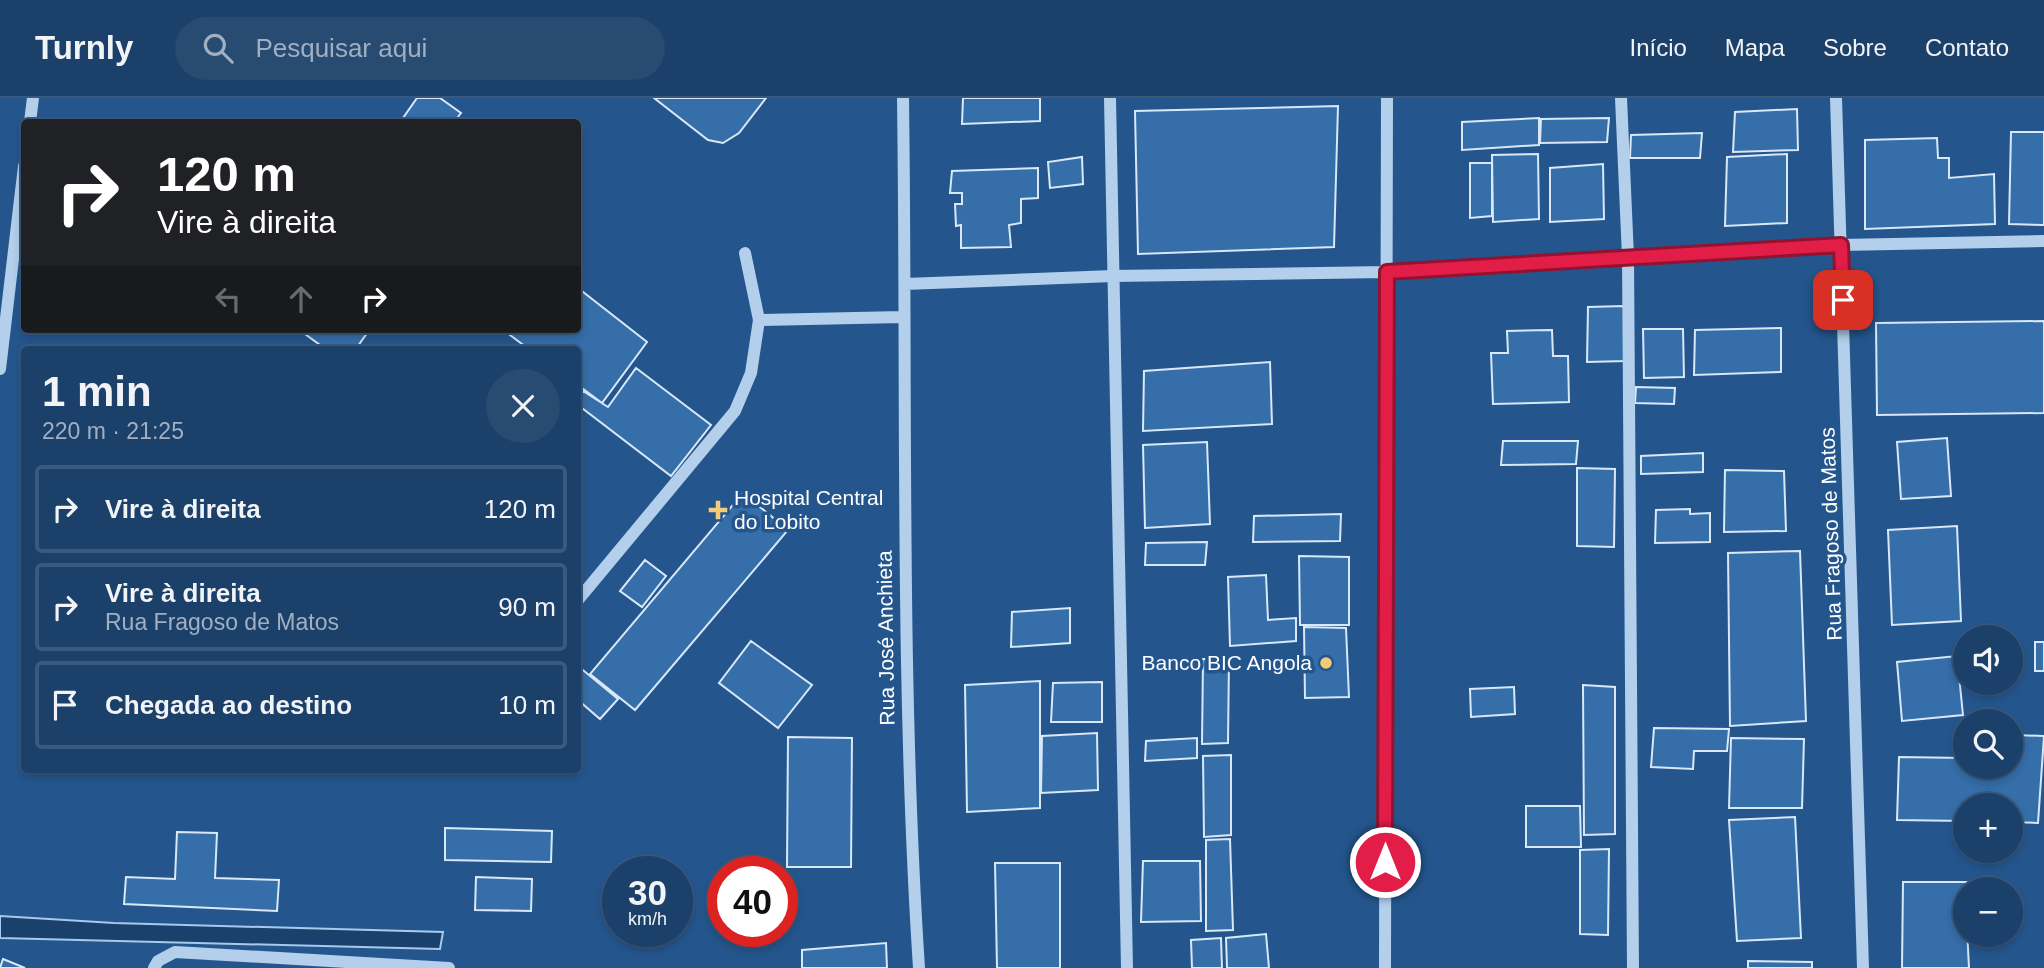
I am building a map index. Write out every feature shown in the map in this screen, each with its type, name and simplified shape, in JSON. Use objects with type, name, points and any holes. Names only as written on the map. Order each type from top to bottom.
[{"type":"street","points":[[30,119],[33,98]]},
{"type":"street","name":"Rua José Anchieta","points":[[902,98],[905,284],[902,317],[909,809],[919,968]]},
{"type":"street","points":[[1110,98],[1127,968]]},
{"type":"street","points":[[1385,968],[1387,98]]},
{"type":"street","points":[[1621,98],[1628,257],[1633,968]]},
{"type":"street","name":"Rua Fragoso de Matos","points":[[1836,98],[1863,968]]},
{"type":"street","points":[[0,369],[21,191]]},
{"type":"street","points":[[905,284],[1114,276],[1387,272],[1841,245],[2044,241]]},
{"type":"street","points":[[581,596],[735,411],[751,373],[759,320],[745,253]]},
{"type":"street","points":[[759,320],[902,317]]},
{"type":"street","points":[[155,968],[158,961],[175,952],[449,968]]},
{"type":"water","points":[[0,916],[114,923],[443,932],[440,949],[0,938]]},
{"type":"building","points":[[417,98],[440,98],[461,113],[456,119],[403,118]]},
{"type":"building","points":[[654,98],[766,98],[739,133],[723,143],[708,140]]},
{"type":"building","points":[[963,98],[1040,98],[1040,121],[962,124]]},
{"type":"building","points":[[1338,106],[1334,247],[1138,254],[1135,111]]},
{"type":"building","points":[[1797,109],[1798,150],[1733,152],[1735,112]]},
{"type":"building","points":[[1539,118],[1539,145],[1462,150],[1462,122]]},
{"type":"building","points":[[1609,118],[1607,142],[1540,143],[1541,119]]},
{"type":"building","points":[[2011,132],[2044,132],[2044,225],[2009,224]]},
{"type":"building","points":[[1702,133],[1700,158],[1630,158],[1631,135]]},
{"type":"building","points":[[1937,138],[1938,158],[1949,158],[1949,178],[1994,174],[1995,224],[1865,229],[1865,140]]},
{"type":"building","points":[[1538,154],[1539,219],[1493,222],[1492,155]]},
{"type":"building","points":[[1787,154],[1787,223],[1725,226],[1727,157]]},
{"type":"building","points":[[1082,157],[1083,184],[1050,188],[1048,162]]},
{"type":"building","points":[[1470,163],[1492,163],[1492,216],[1470,218]]},
{"type":"building","points":[[1603,164],[1604,219],[1550,222],[1550,168]]},
{"type":"building","points":[[1038,168],[1038,198],[1021,199],[1021,223],[1009,225],[1011,247],[961,248],[961,225],[956,226],[955,204],[962,204],[962,193],[950,193],[952,171]]},
{"type":"building","points":[[581,290],[647,342],[602,403],[581,387],[581,346],[525,346],[507,333],[581,333]]},
{"type":"building","points":[[1624,306],[1625,361],[1587,362],[1588,307]]},
{"type":"building","points":[[2044,321],[2044,413],[1877,415],[1876,323]]},
{"type":"building","points":[[1781,328],[1781,372],[1694,375],[1695,330]]},
{"type":"building","points":[[1643,329],[1683,329],[1684,377],[1644,378]]},
{"type":"building","points":[[1552,330],[1553,356],[1568,356],[1569,402],[1493,404],[1491,353],[1508,353],[1507,331]]},
{"type":"building","points":[[304,333],[367,333],[358,346],[321,346]]},
{"type":"building","points":[[1270,362],[1272,424],[1143,431],[1144,371]]},
{"type":"building","points":[[636,368],[711,425],[671,476],[581,407],[581,394],[583,391],[608,407]]},
{"type":"building","points":[[1636,387],[1675,388],[1674,404],[1635,403]]},
{"type":"building","points":[[1947,438],[1951,496],[1901,499],[1897,442]]},
{"type":"building","points":[[1503,441],[1578,441],[1576,464],[1501,465]]},
{"type":"building","points":[[1207,442],[1210,524],[1145,528],[1143,445]]},
{"type":"building","points":[[1703,453],[1703,472],[1641,474],[1641,456]]},
{"type":"building","points":[[1577,468],[1615,469],[1614,547],[1577,546]]},
{"type":"building","points":[[1725,470],[1784,471],[1786,531],[1724,532]]},
{"type":"building","points":[[743,493],[788,530],[635,710],[590,674]]},
{"type":"building","points":[[1690,509],[1690,514],[1710,513],[1710,542],[1655,543],[1656,510]]},
{"type":"building","points":[[1341,514],[1340,541],[1253,542],[1254,516]]},
{"type":"building","points":[[1957,526],[1961,621],[1892,625],[1888,530]]},
{"type":"building","points":[[1207,542],[1205,565],[1145,565],[1146,543]]},
{"type":"building","points":[[1800,551],[1806,721],[1730,726],[1728,553]]},
{"type":"building","points":[[1299,556],[1349,557],[1349,625],[1300,625]]},
{"type":"building","points":[[645,560],[666,576],[642,607],[620,591]]},
{"type":"building","points":[[1266,575],[1268,620],[1296,618],[1296,641],[1230,646],[1228,577]]},
{"type":"building","points":[[1070,608],[1070,643],[1011,647],[1012,612]]},
{"type":"building","name":"Banco BIC Angola","points":[[1304,627],[1346,628],[1349,697],[1305,698]]},
{"type":"building","points":[[751,641],[812,685],[778,728],[719,683]]},
{"type":"building","points":[[2035,642],[2044,642],[2044,671],[2035,671]]},
{"type":"building","points":[[1953,656],[1953,695],[1961,695],[1962,709],[1953,709],[1953,716],[1902,721],[1897,662]]},
{"type":"building","points":[[1203,659],[1229,659],[1228,743],[1202,744]]},
{"type":"building","points":[[581,668],[618,699],[600,719],[581,703]]},
{"type":"building","points":[[1040,681],[1040,808],[967,812],[965,685]]},
{"type":"building","points":[[1102,682],[1102,722],[1051,722],[1053,683]]},
{"type":"building","points":[[1583,685],[1615,687],[1615,834],[1584,835]]},
{"type":"building","points":[[1514,687],[1515,714],[1471,717],[1470,689]]},
{"type":"building","points":[[1654,728],[1729,729],[1727,751],[1694,751],[1693,769],[1651,767]]},
{"type":"building","points":[[1097,733],[1098,790],[1041,793],[1042,736]]},
{"type":"building","points":[[2023,735],[2044,736],[2038,823],[2023,822],[2023,793],[1953,793],[1953,821],[1897,820],[1899,757],[1953,758],[1953,779],[2023,779]]},
{"type":"building","points":[[788,737],[852,738],[851,867],[798,867],[798,856],[787,856]]},
{"type":"building","points":[[1197,738],[1197,758],[1145,761],[1146,741]]},
{"type":"building","points":[[1731,738],[1804,739],[1802,808],[1729,808]]},
{"type":"building","points":[[1231,755],[1231,835],[1204,837],[1203,756]]},
{"type":"building","points":[[1526,806],[1580,806],[1581,847],[1526,847]]},
{"type":"building","points":[[1795,817],[1801,938],[1737,941],[1729,820]]},
{"type":"building","points":[[445,828],[552,831],[551,862],[445,860]]},
{"type":"building","points":[[177,832],[217,833],[215,878],[279,880],[277,911],[124,904],[126,877],[175,879]]},
{"type":"building","points":[[1230,839],[1233,930],[1206,931],[1206,840]]},
{"type":"building","points":[[1609,849],[1608,935],[1580,934],[1580,850]]},
{"type":"building","points":[[1143,861],[1200,861],[1201,921],[1141,922]]},
{"type":"building","points":[[995,863],[1060,863],[1060,968],[997,968]]},
{"type":"building","points":[[476,877],[532,879],[531,911],[475,910]]},
{"type":"building","points":[[1903,882],[1953,882],[1953,947],[1968,947],[1969,968],[1902,968]]},
{"type":"building","points":[[1266,934],[1269,968],[1227,968],[1226,938]]},
{"type":"building","points":[[1221,938],[1222,968],[1192,968],[1191,940]]},
{"type":"building","points":[[886,943],[887,968],[802,968],[802,950]]},
{"type":"building","points":[[3,959],[25,968],[0,968]]},
{"type":"building","points":[[1748,961],[1812,962],[1812,968],[1748,968]]},
{"type":"place","name":"Hospital Central do Lobito","points":[[718,510]]},
{"type":"place","name":"Banco BIC Angola","points":[[1326,663]]},
{"type":"route","points":[[1385,862],[1387,272],[1841,245],[1843,300]]}]
